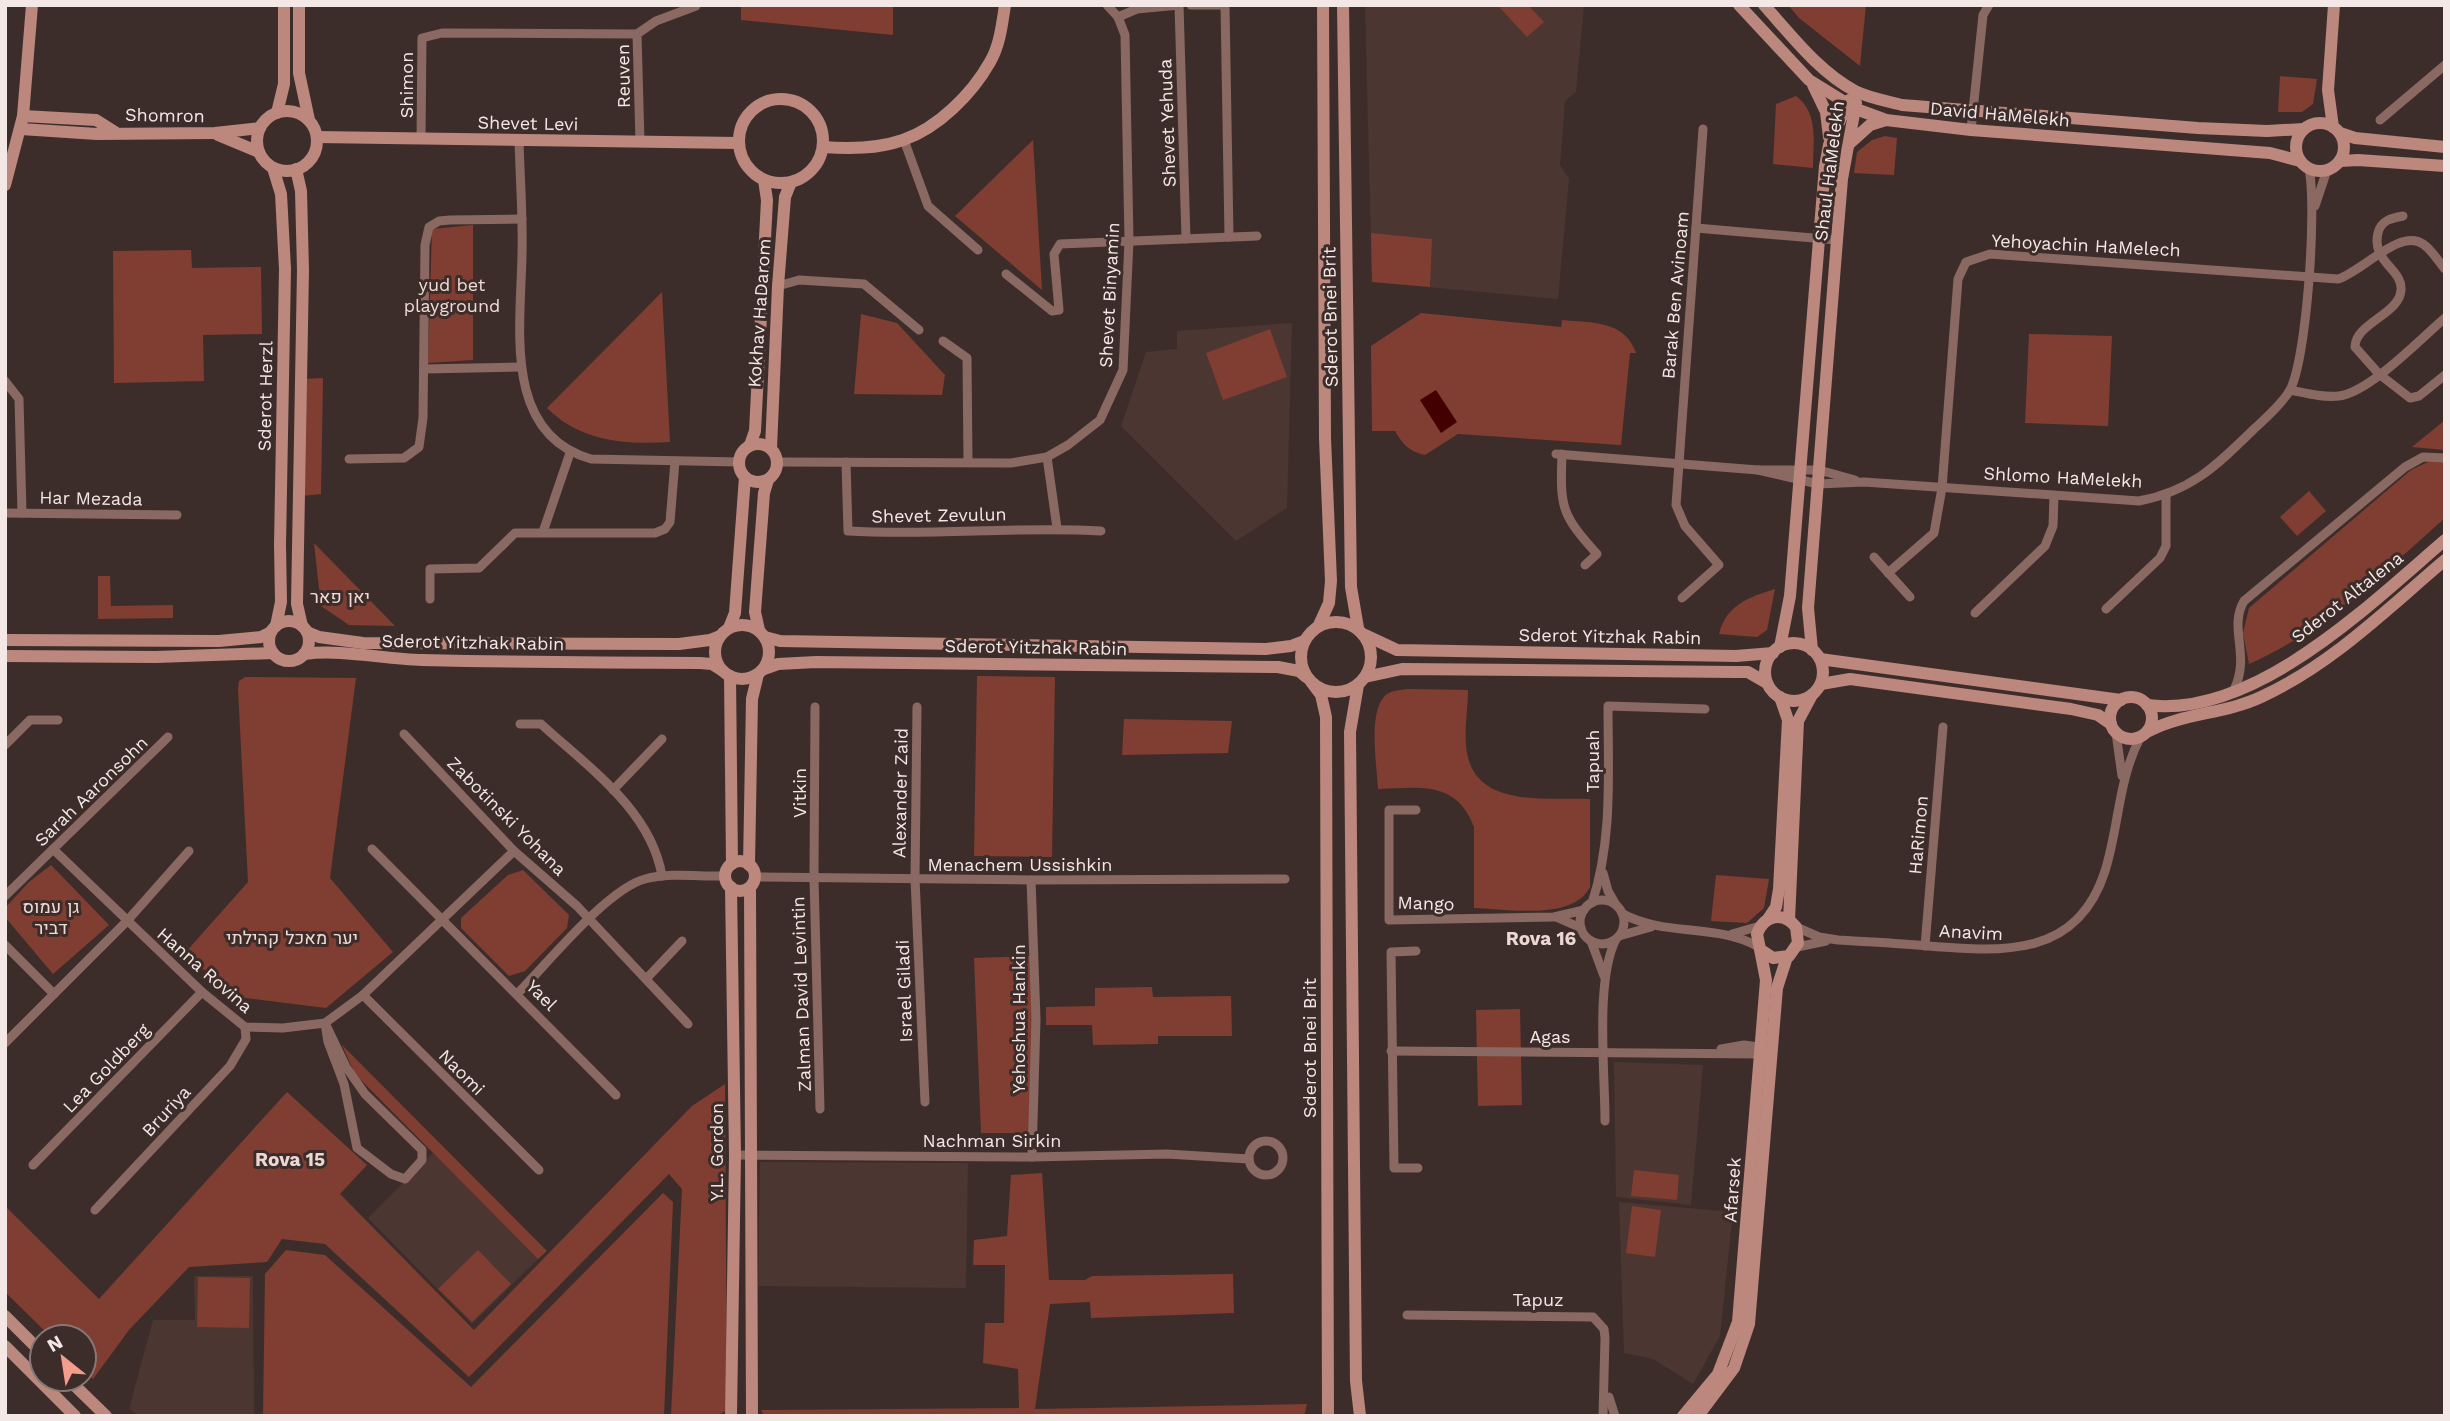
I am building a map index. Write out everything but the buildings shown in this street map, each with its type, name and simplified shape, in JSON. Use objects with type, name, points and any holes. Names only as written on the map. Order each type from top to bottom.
[{"type":"main road","points":[[5,184],[22,123],[32,5]]},
{"type":"main road","points":[[259,152],[260,128],[277,113],[284,84],[284,5]]},
{"type":"main road","points":[[273,167],[296,169],[310,160],[317,137],[309,121],[299,73],[299,5]]},
{"type":"main road","points":[[823,147],[863,148],[904,140],[925,130],[962,99],[991,61],[1000,37],[1005,5]]},
{"type":"main road","name":"Sderot Bnei Brit","points":[[1319,625],[1329,604],[1331,581],[1325,438],[1323,5]]},
{"type":"main road","name":"Sderot Bnei Brit","points":[[1343,5],[1351,573],[1353,612],[1361,632]]},
{"type":"main road","name":"David HaMelekh","points":[[1739,5],[1809,80],[1851,107],[1886,120],[1970,130],[2270,153],[2304,164]]},
{"type":"main road","name":"David HaMelekh","points":[[1764,5],[1804,50],[1856,92],[1902,105],[2212,128],[2308,127]]},
{"type":"main road","points":[[2334,5],[2328,90],[2337,130],[2344,147],[2340,162]]},
{"type":"main road","points":[[1809,80],[1826,112],[1829,145]]},
{"type":"main road","points":[[2328,90],[2296,148],[2304,164],[2326,170],[2340,162],[2358,160],[2445,166]]},
{"type":"main road","name":"Shaul HaMelekh","points":[[1777,650],[1790,596],[1829,145],[1851,107],[1856,92]]},
{"type":"main road","points":[[778,99],[793,100],[811,113],[822,132],[823,147],[814,167],[791,183],[764,180],[746,165],[738,143],[745,118],[754,108],[778,99]]},
{"type":"main road","name":"Shaul HaMelekh","points":[[1816,654],[1808,608],[1837,240],[1851,107]]},
{"type":"main road","points":[[277,113],[294,112],[309,121]]},
{"type":"main road","points":[[1848,146],[1870,125],[1886,120]]},
{"type":"main road","name":"Shomron","points":[[22,123],[96,121],[116,132],[215,134],[260,128]]},
{"type":"main road","points":[[2308,127],[2337,130],[2355,138],[2445,147]]},
{"type":"main road","name":"Shomron","points":[[215,134],[259,152]]},
{"type":"main road","name":"Shevet Levi","points":[[317,137],[738,143]]},
{"type":"main road","name":"Sderot Herzl","points":[[259,152],[273,167],[281,194],[285,269],[280,545],[282,588],[274,629]]},
{"type":"main road","name":"Sderot Herzl","points":[[296,169],[302,191],[303,270],[297,604],[305,629]]},
{"type":"main road","name":"Kokhav HaDarom","points":[[750,445],[755,431],[767,200],[764,180]]},
{"type":"main road","name":"Kokhav HaDarom","points":[[771,448],[779,267],[785,197],[791,183]]},
{"type":"main road","points":[[761,443],[771,448],[778,462],[764,493],[755,612],[770,653],[761,671],[744,679],[726,674],[715,650],[735,613],[745,477],[739,462],[742,452],[750,445],[761,443]]},
{"type":"main road","points":[[745,477],[756,482],[768,480]]},
{"type":"main road","name":"Sderot Altalena","points":[[2147,705],[2176,705],[2234,690],[2270,674],[2321,644],[2445,540]]},
{"type":"main road","name":"Sderot Altalena","points":[[2144,734],[2168,722],[2228,710],[2260,698],[2298,678],[2336,652],[2445,560]]},
{"type":"main road","points":[[5,640],[219,641],[261,637],[286,621],[305,629],[309,643],[304,654],[286,661],[273,653],[156,657],[5,656]]},
{"type":"main road","points":[[1360,1416],[1356,1381],[1350,732],[1361,681],[1371,656],[1361,632],[1339,621],[1319,625],[1304,640],[1300,659],[1309,680],[1334,692],[1361,681]]},
{"type":"main road","points":[[725,632],[744,624],[762,633]]},
{"type":"main road","points":[[273,653],[269,643],[274,629]]},
{"type":"main road","name":"Sderot Yitzhak Rabin","points":[[305,629],[319,637],[363,643],[680,644],[710,640],[725,632]]},
{"type":"main road","name":"Sderot Yitzhak Rabin","points":[[1361,632],[1397,650],[1736,656],[1777,650]]},
{"type":"main road","name":"Sderot Yitzhak Rabin","points":[[762,633],[780,641],[1255,649],[1291,646],[1304,640]]},
{"type":"main road","points":[[1816,654],[1823,667],[1821,684],[1798,721],[1788,903],[1799,937],[1797,947],[1787,957],[1773,958],[1760,949],[1756,936],[1776,907],[1779,889],[1787,713],[1780,697],[1767,682],[1766,667],[1777,650],[1797,644],[1816,654],[2121,700],[2132,697],[2147,705],[2152,715],[2144,734],[2127,739],[2098,715],[2071,709],[1850,679],[1821,684]]},
{"type":"main road","name":"Sderot Yitzhak Rabin","points":[[304,654],[325,652],[381,659],[700,663],[712,664],[726,674]]},
{"type":"main road","name":"Sderot Yitzhak Rabin","points":[[761,671],[778,664],[816,662],[1278,667],[1299,671],[1309,680]]},
{"type":"main road","name":"Sderot Yitzhak Rabin","points":[[1361,681],[1402,669],[1748,672],[1767,682]]},
{"type":"main road","name":"Y.L. Gordon","points":[[752,1416],[752,699],[761,671]]},
{"type":"main road","name":"Y.L. Gordon","points":[[726,674],[735,1155],[731,1416]]},
{"type":"main road","name":"Sderot Bnei Brit","points":[[1309,680],[1321,695],[1325,718],[1328,1416]]},
{"type":"main road","points":[[1780,697],[1796,701],[1812,695]]},
{"type":"main road","points":[[2113,728],[2113,707],[2121,700]]},
{"type":"main road","points":[[741,862],[751,876],[742,891],[729,876],[741,862]]},
{"type":"main road","points":[[1764,922],[1779,916],[1793,923]]},
{"type":"main road","name":"Afarsek","points":[[1698,1416],[1734,1367],[1749,1324],[1764,1051],[1766,979],[1760,949]]},
{"type":"main road","name":"Afarsek","points":[[1683,1416],[1718,1374],[1738,1322],[1764,1051],[1777,988],[1787,957]]},
{"type":"main road","points":[[5,1316],[28,1339]]},
{"type":"main road","points":[[5,1346],[75,1416]]},
{"type":"main road","points":[[82,1393],[106,1416]]},
{"type":"street","points":[[1107,5],[1118,17]]},
{"type":"street","name":"Shevet Yehuda","points":[[1118,17],[1137,9],[1179,5],[1186,239]]},
{"type":"street","points":[[1191,5],[1225,5],[1229,237]]},
{"type":"street","points":[[1970,130],[1983,15],[1989,5]]},
{"type":"street","name":"Reuven","points":[[640,142],[637,34],[656,20],[696,6]]},
{"type":"street","name":"Shevet Binyamin","points":[[778,462],[1011,463],[1047,457],[1068,446],[1100,420],[1124,370],[1129,241],[1125,35],[1118,17]]},
{"type":"street","name":"Shimon","points":[[421,138],[422,38],[442,33],[637,34]]},
{"type":"street","points":[[2380,120],[2445,65]]},
{"type":"street","name":"Barak Ben Avinoam","points":[[1682,598],[1719,565],[1679,514],[1677,464],[1703,130]]},
{"type":"street","points":[[904,140],[928,206],[978,250]]},
{"type":"street","points":[[519,141],[523,219],[521,367],[534,415],[546,433],[570,453],[591,459],[739,462]]},
{"type":"street","name":"Shlomo HaMelekh","points":[[2304,164],[2314,211]]},
{"type":"street","name":"Shlomo HaMelekh","points":[[1585,565],[1597,554],[1571,525],[1565,512],[1559,454],[1758,470],[1800,475],[1818,484],[1864,482],[2139,501],[2166,496],[2207,474],[2290,390],[2300,359],[2314,211],[2326,170]]},
{"type":"street","points":[[2403,216],[2392,218],[2379,228],[2379,255],[2400,283],[2402,292],[2397,301],[2355,341],[2355,347],[2379,373],[2410,398],[2419,396],[2445,375]]},
{"type":"street","points":[[349,459],[404,458],[419,447],[422,437],[425,245],[429,227],[439,221],[450,220],[523,219]]},
{"type":"street","points":[[1696,228],[1837,240]]},
{"type":"street","points":[[1006,274],[1052,312],[1059,310],[1054,254],[1060,244],[1257,236]]},
{"type":"street","name":"Yehoyachin HaMelech","points":[[1888,573],[1934,533],[1942,488],[1958,279],[1966,262],[1990,254],[2307,278],[2346,277],[2399,241],[2411,239],[2427,247],[2445,269]]},
{"type":"street","points":[[779,267],[799,280]]},
{"type":"street","points":[[778,286],[799,280],[864,284],[919,330]]},
{"type":"street","points":[[2290,390],[2337,396],[2357,389],[2445,318]]},
{"type":"street","points":[[943,341],[967,358],[968,462]]},
{"type":"street","points":[[424,369],[521,367]]},
{"type":"street","points":[[5,381],[19,398],[22,513]]},
{"type":"street","points":[[543,531],[570,453]]},
{"type":"street","points":[[1047,457],[1057,528]]},
{"type":"street","points":[[2234,690],[2243,665],[2238,616],[2244,601],[2404,467],[2423,457],[2445,458]]},
{"type":"street","points":[[430,600],[430,569],[479,568],[515,533],[655,533],[665,529],[670,522],[675,461]]},
{"type":"street","name":"Shevet Zevulun","points":[[846,462],[848,531],[940,534],[1057,528],[1101,531]]},
{"type":"street","name":"Shlomo HaMelekh","points":[[1800,475],[1819,470],[1864,482]]},
{"type":"street","points":[[1975,613],[2045,546],[2053,526],[2054,496]]},
{"type":"street","points":[[2106,609],[2161,558],[2166,546],[2166,496]]},
{"type":"street","name":"Har Mezada","points":[[5,513],[177,515]]},
{"type":"street","points":[[1874,556],[1910,597]]},
{"type":"street","name":"Tapuah","points":[[1588,906],[1602,871],[1608,799],[1608,706],[1705,709]]},
{"type":"street","name":"Vitkin","points":[[814,878],[815,707]]},
{"type":"street","name":"Alexander Zaid","points":[[915,879],[917,707]]},
{"type":"street","points":[[5,745],[30,720],[58,720]]},
{"type":"street","points":[[520,724],[541,724],[613,790],[651,837],[662,876]]},
{"type":"street","name":"HaRimon","points":[[1925,946],[1943,727]]},
{"type":"street","name":"Anavim","points":[[2113,728],[2121,751],[2122,785]]},
{"type":"street","name":"Zabotinski Yohana","points":[[404,734],[514,851],[589,919],[688,1024]]},
{"type":"street","name":"Anavim","points":[[1793,923],[1819,937],[1838,940],[1993,951],[2023,948],[2049,938],[2074,922],[2090,905],[2105,870],[2122,785],[2144,734]]},
{"type":"street","name":"Sarah Aaronsohn","points":[[5,896],[168,737]]},
{"type":"street","points":[[613,790],[662,738]]},
{"type":"street","name":"Mango","points":[[1416,810],[1389,810],[1389,920],[1555,917],[1588,906]]},
{"type":"street","name":"Hanna Rovina","points":[[53,849],[202,992],[245,1027],[284,1028],[325,1023],[363,995],[514,851]]},
{"type":"street","name":"Yael","points":[[372,849],[442,921],[518,993],[616,1095]]},
{"type":"street","points":[[5,1043],[127,921],[189,851]]},
{"type":"street","name":"Tapuah","points":[[1602,871],[1616,905]]},
{"type":"street","points":[[518,993],[589,919],[629,886],[662,876],[729,876]]},
{"type":"street","name":"Menachem Ussishkin","points":[[751,876],[1031,880],[1285,879]]},
{"type":"street","name":"Zalman David Levintin","points":[[814,878],[820,1108]]},
{"type":"street","name":"Israel Giladi","points":[[915,879],[925,1102]]},
{"type":"street","name":"Yehoshua Hankin","points":[[1031,880],[1035,1019],[1031,1157]]},
{"type":"street","points":[[1605,978],[1591,941],[1581,928],[1588,906],[1604,900],[1616,905],[1623,914],[1651,926],[1730,935],[1760,949]]},
{"type":"street","points":[[1605,1121],[1605,978],[1609,953],[1624,926],[1623,914]]},
{"type":"street","name":"Mango","points":[[1555,917],[1581,928]]},
{"type":"street","points":[[1730,935],[1764,922]]},
{"type":"street","points":[[1591,941],[1607,943],[1651,926]]},
{"type":"street","name":"Anavim","points":[[1797,947],[1838,940]]},
{"type":"street","points":[[646,979],[682,942]]},
{"type":"street","points":[[5,945],[54,994]]},
{"type":"street","points":[[1416,951],[1391,952],[1391,1051],[1394,1168],[1418,1168]]},
{"type":"street","name":"Lea Goldberg","points":[[33,1165],[202,992]]},
{"type":"street","name":"Naomi","points":[[363,995],[539,1170]]},
{"type":"street","points":[[325,1023],[346,1067],[365,1094],[422,1150],[422,1160],[405,1179],[391,1174],[357,1148],[344,1084],[328,1042],[325,1023]]},
{"type":"street","name":"Bruriya","points":[[95,1209],[230,1066],[246,1039],[245,1027]]},
{"type":"street","name":"Agas","points":[[1391,1051],[1709,1052],[1734,1046],[1764,1051]]},
{"type":"street","name":"Nachman Sirkin","points":[[735,1155],[1031,1157],[1167,1154],[1250,1159]]},
{"type":"street","name":"Tapuz","points":[[1407,1315],[1593,1317],[1604,1329],[1606,1388],[1603,1416]]},
{"type":"street","name":"Tapuz","points":[[1606,1388],[1615,1416]]},
{"type":"shaded area","points":[[1365,5],[1584,5],[1576,92],[1565,101],[1560,165],[1569,179],[1558,299],[1372,282]]},
{"type":"shaded area","points":[[1292,323],[1287,508],[1236,541],[1121,426],[1146,352],[1177,349],[1177,331]]},
{"type":"shaded area","points":[[1436,390],[1457,422],[1441,433],[1420,400]]},
{"type":"shaded area","points":[[1614,1062],[1703,1065],[1691,1205],[1616,1197]]},
{"type":"shaded area","points":[[433,1153],[538,1259],[472,1324],[368,1218]]},
{"type":"shaded area","points":[[760,1162],[968,1163],[966,1288],[758,1286]]},
{"type":"shaded area","points":[[1619,1202],[1733,1212],[1720,1336],[1693,1384],[1653,1359],[1624,1353]]},
{"type":"shaded area","points":[[194,1276],[253,1276],[254,1416],[139,1416],[129,1409],[153,1320],[195,1320]]},
{"type":"green space","points":[[741,5],[893,5],[893,35],[741,20]]},
{"type":"green space","points":[[1502,5],[1528,5],[1544,22],[1527,37],[1500,8]]},
{"type":"green space","points":[[1788,5],[1866,5],[1860,66],[1799,18]]},
{"type":"green space","points":[[2280,76],[2317,79],[2313,104],[2302,112],[2278,112]]},
{"type":"green space","points":[[1796,96],[1811,119],[1814,138],[1813,168],[1773,164],[1776,104]]},
{"type":"green space","points":[[1885,136],[1897,138],[1894,175],[1854,173],[1857,152],[1872,140]]},
{"type":"green space","points":[[1033,140],[1042,290],[955,216]]},
{"type":"green space","name":"yud bet playground","points":[[473,225],[473,360],[428,363],[432,229]]},
{"type":"green space","points":[[1371,233],[1432,239],[1430,287],[1372,282]]},
{"type":"green space","points":[[191,250],[192,268],[261,267],[262,334],[203,335],[204,381],[114,383],[113,251]]},
{"type":"green space","points":[[662,292],[670,442],[636,443],[588,434],[574,428],[547,408]]},
{"type":"green space","points":[[1421,313],[1561,327],[1562,320],[1584,322],[1606,325],[1624,334],[1636,353],[1630,353],[1621,445],[1458,434],[1425,455],[1407,447],[1395,431],[1372,431],[1371,346]]},
{"type":"green space","points":[[861,314],[897,323],[945,375],[942,395],[854,394]]},
{"type":"green space","points":[[1270,329],[1287,377],[1223,400],[1206,353]]},
{"type":"green space","points":[[2029,334],[2112,336],[2108,426],[2025,423]]},
{"type":"green space","points":[[323,378],[321,494],[302,496],[302,379]]},
{"type":"green space","points":[[2445,420],[2445,450],[2412,447]]},
{"type":"green space","points":[[2430,461],[2445,462],[2445,518],[2328,618],[2276,651],[2249,664],[2243,633],[2249,608],[2411,470]]},
{"type":"green space","points":[[2309,491],[2326,511],[2297,536],[2280,517]]},
{"type":"green space","name":"יאן פאר","points":[[314,543],[395,626],[349,625],[321,606]]},
{"type":"green space","points":[[98,576],[110,576],[111,606],[173,605],[173,618],[98,619]]},
{"type":"green space","points":[[1775,589],[1767,630],[1757,637],[1719,634],[1722,624],[1733,609],[1756,595]]},
{"type":"green space","points":[[977,676],[1055,677],[1052,857],[974,856]]},
{"type":"green space","name":"יער מאכל קהילתי","points":[[245,677],[356,678],[330,878],[393,952],[326,1008],[238,997],[184,954],[248,882],[238,689],[239,681]]},
{"type":"green space","points":[[1408,689],[1468,690],[1467,753],[1477,776],[1489,786],[1520,797],[1590,799],[1590,887],[1582,898],[1569,905],[1538,911],[1474,908],[1474,827],[1466,812],[1457,801],[1435,790],[1378,789],[1375,738],[1377,712],[1387,694]]},
{"type":"green space","points":[[1124,719],[1232,721],[1228,753],[1122,755]]},
{"type":"green space","name":"גן עמוס דביר","points":[[51,865],[109,925],[53,974],[5,917],[5,908],[29,882]]},
{"type":"green space","points":[[523,870],[569,915],[567,928],[525,971],[509,976],[461,928],[461,918],[508,875]]},
{"type":"green space","points":[[1716,875],[1769,879],[1764,908],[1747,923],[1711,921]]},
{"type":"green space","points":[[1033,956],[1034,1133],[981,1133],[974,958]]},
{"type":"green space","points":[[1152,987],[1153,997],[1231,996],[1232,1036],[1158,1036],[1158,1044],[1093,1045],[1092,1025],[1046,1025],[1046,1007],[1095,1006],[1095,988]]},
{"type":"green space","points":[[1520,1009],[1522,1105],[1478,1106],[1476,1010]]},
{"type":"green space","points":[[342,1045],[547,1251],[538,1259],[355,1074]]},
{"type":"green space","points":[[725,1084],[727,1410],[717,1416],[671,1416],[682,1189],[669,1174],[469,1377],[325,1244],[282,1239],[267,1262],[189,1267],[129,1330],[98,1372],[98,1323],[37,1323],[5,1292],[5,1206],[99,1299],[287,1092],[367,1165],[340,1194],[474,1330],[692,1106]]},
{"type":"green space","points":[[1634,1170],[1679,1175],[1677,1200],[1631,1196]]},
{"type":"green space","points":[[1042,1173],[1049,1280],[1085,1280],[1092,1276],[1233,1274],[1234,1313],[1091,1318],[1090,1302],[1050,1304],[1035,1409],[1307,1404],[1304,1416],[764,1416],[761,1410],[1019,1408],[1018,1369],[983,1363],[985,1323],[1004,1323],[1005,1265],[973,1265],[974,1240],[1007,1236],[1011,1175]]},
{"type":"green space","points":[[663,1193],[673,1202],[664,1416],[263,1416],[265,1274],[286,1250],[325,1255],[471,1387]]},
{"type":"green space","points":[[1632,1206],[1661,1210],[1655,1257],[1626,1253]]},
{"type":"green space","points":[[478,1250],[511,1284],[472,1322],[438,1289]]},
{"type":"green space","points":[[198,1277],[250,1278],[249,1328],[197,1327]]},
{"type":"district","name":"Rova 16","points":[[1541,938]]},
{"type":"district","name":"Rova 15","points":[[290,1159]]}]
